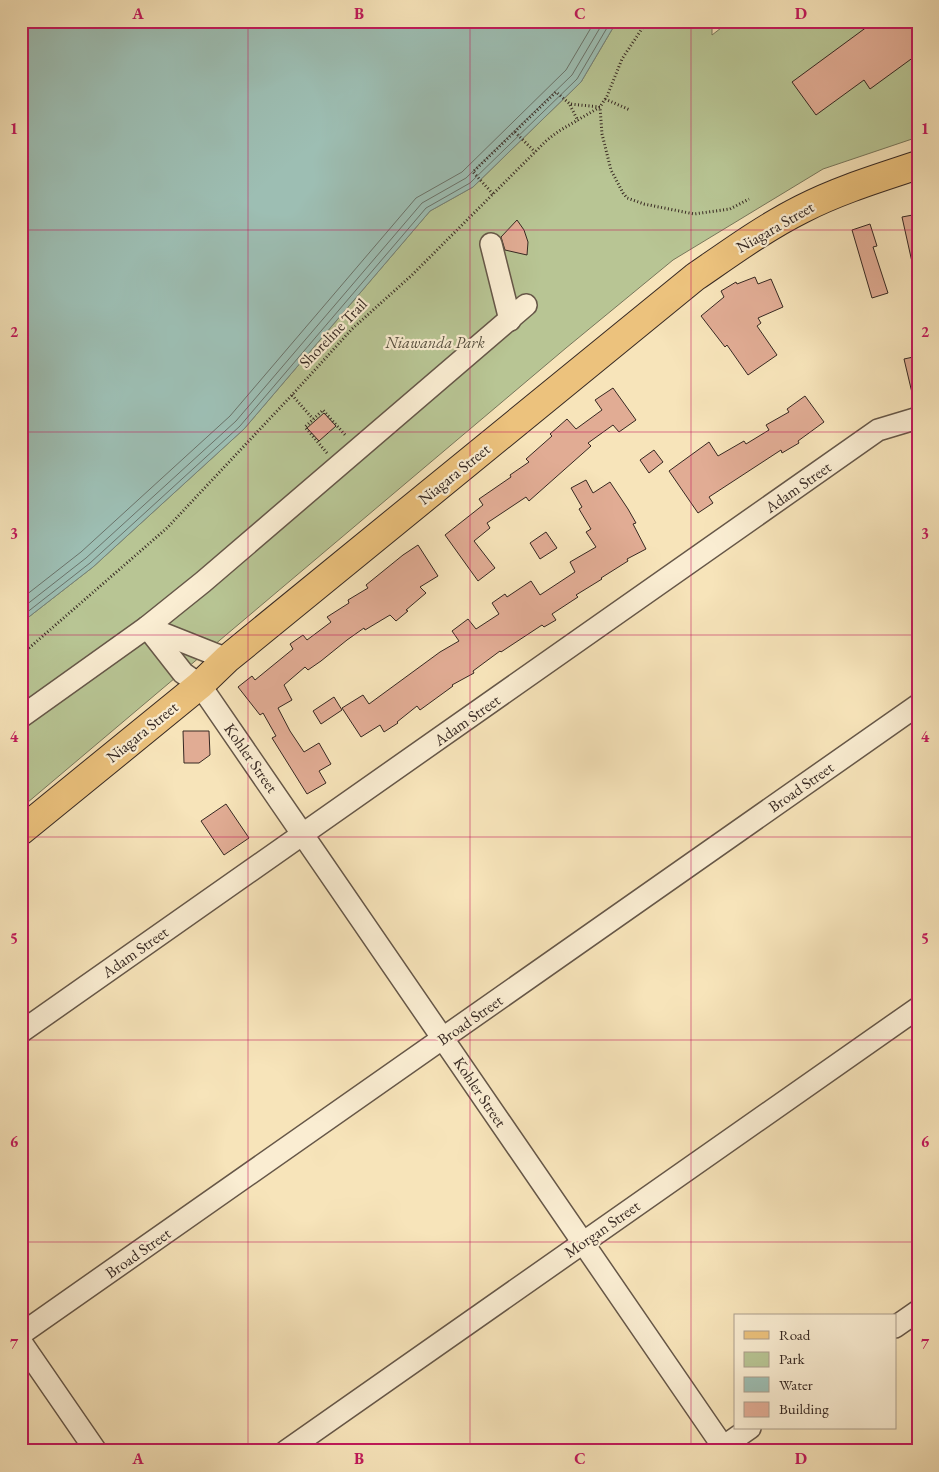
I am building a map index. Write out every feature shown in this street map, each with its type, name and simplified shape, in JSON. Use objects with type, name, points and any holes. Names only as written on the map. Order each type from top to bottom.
[{"type":"main road","name":"Niagara Street","points":[[21,831],[695,277],[765,229],[803,208],[849,188],[918,165]]},
{"type":"street","points":[[491,244],[510,320]]},
{"type":"street","points":[[21,717],[146,628],[203,582],[526,305]]},
{"type":"street","name":"Adam Street","points":[[21,1032],[878,430],[918,418]]},
{"type":"street","points":[[146,628],[227,660]]},
{"type":"street","name":"Kohler Street","points":[[146,628],[183,673],[200,685],[722,1449]]},
{"type":"street","name":"Broad Street","points":[[21,1334],[918,705]]},
{"type":"street","name":"Morgan Street","points":[[286,1451],[918,1008]]},
{"type":"street","points":[[896,1326],[918,1311]]},
{"type":"street","points":[[21,1342],[96,1451]]},
{"type":"street","points":[[722,1449],[747,1430]]},
{"type":"path","name":"Shoreline Trail","points":[[21,655],[167,528],[352,329],[412,274],[535,152],[559,131],[600,107],[622,59],[647,21]]},
{"type":"path","points":[[493,194],[473,172],[556,92],[570,104],[578,121]]},
{"type":"path","points":[[605,99],[630,110]]},
{"type":"path","points":[[570,104],[600,107],[602,134],[611,170],[627,198],[644,204],[694,214],[730,209],[748,199]]},
{"type":"path","points":[[515,132],[535,152]]},
{"type":"path","points":[[292,395],[313,419]]},
{"type":"path","points":[[339,466],[304,427],[323,410],[358,449]]},
{"type":"green space","name":"Niawanda Park","points":[[617,21],[712,21],[712,35],[730,21],[918,21],[918,137],[823,169],[673,260],[21,808],[21,623],[93,567],[244,429],[430,211],[473,187],[581,82]]},
{"type":"water","points":[[21,21],[617,21],[581,82],[473,187],[430,211],[244,429],[93,567],[21,623]]},
{"type":"building","points":[[875,21],[918,21],[918,54],[870,89],[864,80],[816,115],[792,82]]},
{"type":"building","points":[[918,214],[918,261],[912,262],[902,217]]},
{"type":"building","points":[[517,220],[524,230],[528,242],[527,255],[505,250],[501,237]]},
{"type":"building","points":[[870,224],[877,246],[873,247],[888,293],[872,298],[852,230]]},
{"type":"building","points":[[755,277],[758,284],[771,279],[783,307],[758,318],[761,323],[757,326],[777,355],[748,375],[727,345],[725,347],[701,316],[724,297],[721,291],[736,282],[737,284]]},
{"type":"building","points":[[918,356],[918,396],[913,397],[904,359]]},
{"type":"building","points":[[613,388],[636,420],[619,432],[613,425],[588,443],[591,446],[529,501],[526,497],[487,523],[490,528],[474,541],[495,568],[478,581],[445,535],[483,505],[479,499],[529,462],[526,459],[552,436],[550,434],[567,419],[576,429],[602,410],[595,400]]},
{"type":"building","points":[[805,396],[824,422],[798,441],[799,443],[782,453],[781,450],[709,497],[713,503],[698,513],[669,471],[709,442],[718,456],[744,441],[746,444],[769,430],[766,425],[789,412],[787,409]]},
{"type":"building","points":[[324,413],[336,426],[319,441],[307,428]]},
{"type":"building","points":[[654,450],[663,462],[649,473],[640,460]]},
{"type":"building","points":[[586,480],[593,493],[610,482],[636,523],[633,524],[646,549],[627,559],[628,561],[576,595],[578,597],[552,614],[556,620],[544,627],[542,625],[500,651],[473,671],[474,673],[452,685],[420,710],[417,706],[398,723],[384,732],[380,725],[361,737],[342,708],[363,695],[369,704],[440,652],[459,641],[452,631],[468,619],[476,629],[499,614],[492,603],[505,594],[507,597],[531,581],[540,595],[575,572],[570,562],[596,547],[586,532],[591,529],[579,509],[582,507],[571,488]]},
{"type":"building","points":[[546,532],[557,548],[540,559],[530,543]]},
{"type":"building","points":[[418,545],[438,576],[420,587],[426,593],[396,621],[390,615],[365,630],[364,628],[308,670],[305,667],[284,685],[292,700],[278,708],[290,731],[304,752],[319,743],[331,764],[319,771],[326,783],[307,794],[272,738],[276,736],[263,713],[260,715],[238,687],[252,676],[255,680],[293,649],[290,644],[303,635],[307,640],[331,622],[327,617],[349,603],[348,600],[368,588],[366,585]]},
{"type":"building","points":[[334,697],[342,710],[321,724],[313,711]]},
{"type":"building","points":[[183,731],[209,731],[210,755],[199,763],[184,763]]},
{"type":"building","points":[[226,804],[249,838],[224,855],[201,821]]}]
